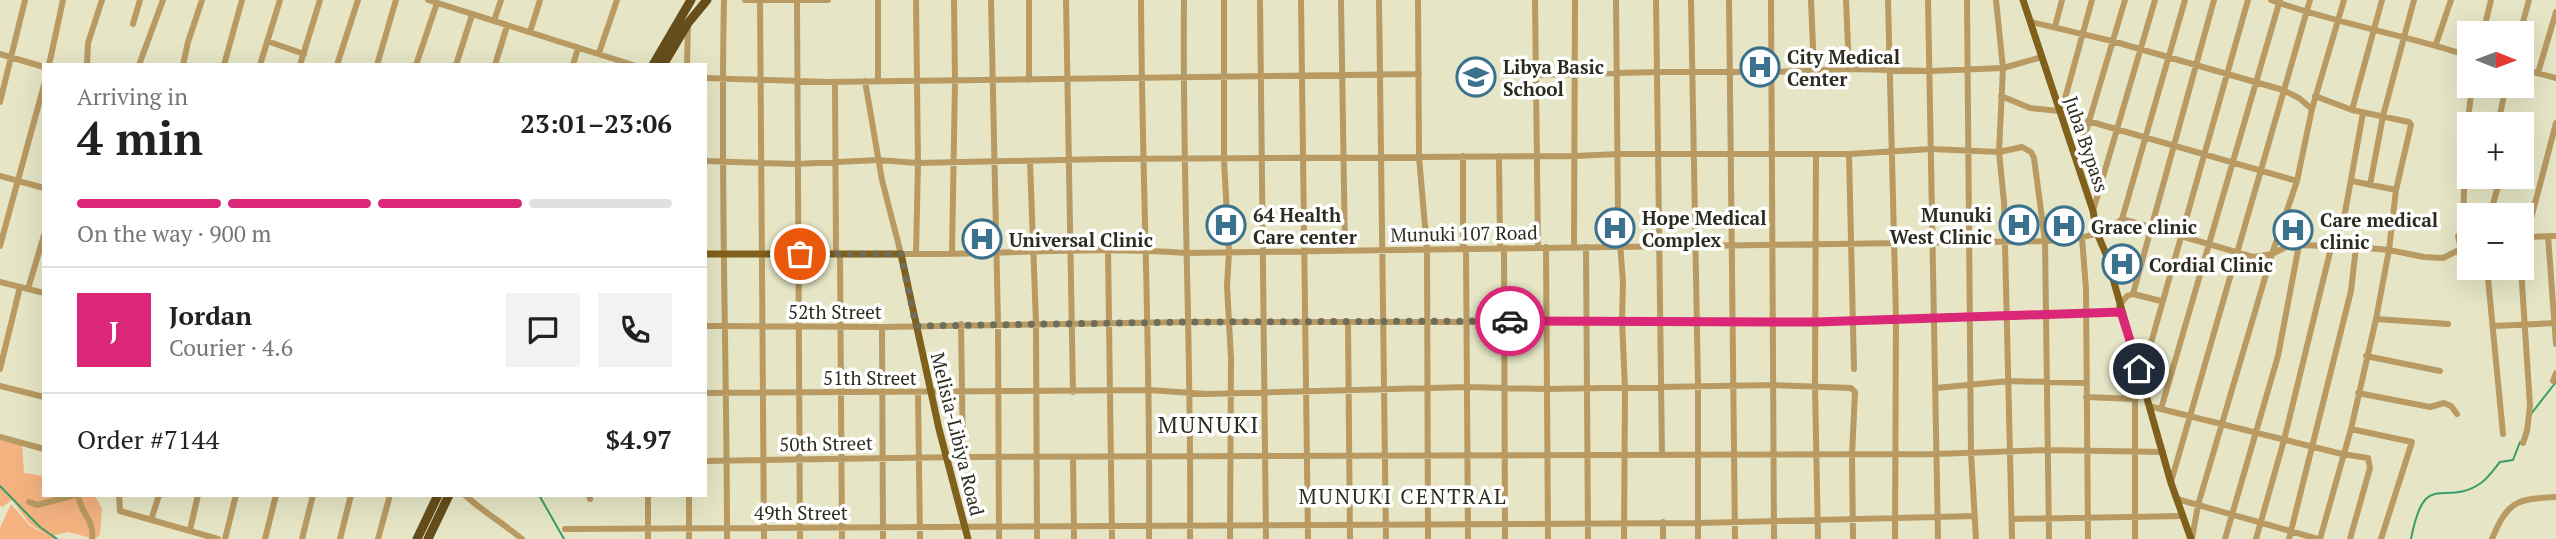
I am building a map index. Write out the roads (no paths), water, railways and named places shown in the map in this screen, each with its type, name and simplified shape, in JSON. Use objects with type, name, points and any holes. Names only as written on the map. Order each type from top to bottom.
[{"type":"highway","points":[[654,63],[691,0]]},
{"type":"highway","points":[[664,63],[688,23],[707,0]]},
{"type":"highway","points":[[417,539],[437,497]]},
{"type":"highway","points":[[428,539],[448,497]]},
{"type":"main road","name":"Juba Bypass","points":[[2025,2],[2093,211],[2097,233],[2171,483],[2192,539]]},
{"type":"main road","name":"Munuki 107 Road","points":[[707,254],[901,254]]},
{"type":"main road","name":"Melisia-Libiya Road","points":[[901,254],[946,457],[968,539]]},
{"type":"street","points":[[0,102],[25,0]]},
{"type":"street","points":[[49,63],[63,0]]},
{"type":"street","points":[[87,63],[88,44],[102,0]]},
{"type":"street","points":[[132,24],[140,0]]},
{"type":"street","points":[[140,63],[163,0]]},
{"type":"street","points":[[183,63],[202,0]]},
{"type":"street","points":[[226,63],[242,0]]},
{"type":"street","points":[[261,63],[280,0]]},
{"type":"street","points":[[301,63],[320,0]]},
{"type":"street","points":[[338,63],[358,0]]},
{"type":"street","points":[[378,63],[396,0]]},
{"type":"street","points":[[428,0],[627,63]]},
{"type":"street","points":[[458,9],[461,0]]},
{"type":"street","points":[[494,21],[500,0]]},
{"type":"street","points":[[530,32],[540,0]]},
{"type":"street","points":[[599,53],[617,0]]},
{"type":"street","points":[[724,0],[721,120],[727,539]]},
{"type":"street","points":[[745,0],[828,0]]},
{"type":"street","points":[[760,0],[764,539]]},
{"type":"street","points":[[797,0],[800,539]]},
{"type":"street","points":[[878,0],[878,81]]},
{"type":"street","points":[[916,0],[916,254]]},
{"type":"street","points":[[952,253],[954,0]]},
{"type":"street","points":[[991,0],[998,324],[999,539]]},
{"type":"street","points":[[1029,0],[1029,80]]},
{"type":"street","points":[[1066,0],[1073,391]]},
{"type":"street","points":[[1141,0],[1142,160],[1149,390],[1149,539]]},
{"type":"street","points":[[1184,0],[1183,159],[1191,456],[1190,539]]},
{"type":"street","points":[[1224,0],[1224,160],[1231,358],[1230,539]]},
{"type":"street","points":[[1260,0],[1266,539]]},
{"type":"street","points":[[1301,0],[1308,539]]},
{"type":"street","points":[[1341,0],[1345,250]]},
{"type":"street","points":[[1379,0],[1386,539]]},
{"type":"street","points":[[1418,0],[1419,157],[1427,249],[1428,539]]},
{"type":"street","points":[[1535,0],[1536,157],[1546,322],[1548,539]]},
{"type":"street","points":[[1574,247],[1575,0]]},
{"type":"street","points":[[1616,0],[1625,388],[1624,539]]},
{"type":"street","points":[[1656,0],[1662,455]]},
{"type":"street","points":[[1691,0],[1698,539]]},
{"type":"street","points":[[1729,0],[1735,539]]},
{"type":"street","points":[[1770,0],[1774,539]]},
{"type":"street","points":[[1811,0],[1814,70]]},
{"type":"street","points":[[1846,0],[1849,69]]},
{"type":"street","points":[[1888,0],[1896,318],[1895,539]]},
{"type":"street","points":[[1928,0],[1938,539]]},
{"type":"street","points":[[1967,0],[1971,453],[1976,539]]},
{"type":"street","points":[[1996,0],[2003,68],[1999,152],[2004,202],[2012,539]]},
{"type":"street","points":[[2055,27],[2062,0]]},
{"type":"street","points":[[2001,96],[2030,108],[2059,113],[2092,0]]},
{"type":"street","points":[[2077,162],[2125,0]]},
{"type":"street","points":[[2093,211],[2155,0]]},
{"type":"street","points":[[2185,0],[2148,137],[2122,219],[2253,257],[2298,245],[2356,247],[2444,258],[2457,251]]},
{"type":"street","points":[[2133,294],[2176,146],[2214,0]]},
{"type":"street","points":[[2135,539],[2136,399],[2139,369],[2151,343],[2248,0]]},
{"type":"street","points":[[2271,0],[2306,12],[2457,52]]},
{"type":"street","points":[[2171,483],[2310,0]]},
{"type":"street","points":[[2192,539],[2198,505],[2272,254],[2297,181],[2315,96],[2344,0]]},
{"type":"street","points":[[2352,110],[2382,0]]},
{"type":"street","points":[[2370,185],[2383,116],[2414,0]]},
{"type":"street","points":[[2436,44],[2451,0]]},
{"type":"street","points":[[2486,21],[2491,0]]},
{"type":"street","points":[[2523,21],[2529,0]]},
{"type":"street","points":[[2161,409],[2279,1]]},
{"type":"street","points":[[417,63],[437,3]]},
{"type":"street","points":[[2538,74],[2556,12]]},
{"type":"street","points":[[457,63],[472,15]]},
{"type":"street","points":[[2031,22],[2112,41],[2283,90],[2300,97],[2312,109]]},
{"type":"street","points":[[687,63],[688,23]]},
{"type":"street","points":[[496,63],[507,26]]},
{"type":"street","points":[[267,41],[304,54]]},
{"type":"street","points":[[574,63],[578,48]]},
{"type":"street","points":[[0,54],[42,65]]},
{"type":"street","points":[[1536,75],[1849,69],[1968,70],[2003,68],[2042,57]]},
{"type":"street","points":[[2534,73],[2556,78]]},
{"type":"street","points":[[707,78],[835,82],[1183,75],[1224,78],[1419,74]]},
{"type":"street","points":[[865,81],[878,160],[901,254]]},
{"type":"street","points":[[835,82],[841,327],[842,539]]},
{"type":"street","points":[[0,246],[42,93]]},
{"type":"street","points":[[2177,499],[2319,539],[2350,429],[2376,318],[2389,250],[2396,190],[2411,123],[2352,110],[2315,96]]},
{"type":"street","points":[[2256,539],[2284,440],[2331,248],[2344,218],[2363,113]]},
{"type":"street","points":[[2088,121],[2297,181]]},
{"type":"street","points":[[2534,203],[2556,123]]},
{"type":"street","points":[[707,161],[796,164],[878,160],[954,163],[1536,157],[1619,153],[1849,154],[1931,149],[1999,152],[2017,147],[2032,154],[2037,172],[2045,241],[2049,539]]},
{"type":"street","points":[[1816,154],[1815,386],[1818,539]]},
{"type":"street","points":[[1849,154],[1854,369]]},
{"type":"street","points":[[1463,156],[1468,321],[1468,539]]},
{"type":"street","points":[[1499,156],[1504,321],[1505,539]]},
{"type":"street","points":[[1030,162],[1036,323],[1037,539]]},
{"type":"street","points":[[0,176],[42,187]]},
{"type":"street","points":[[2352,181],[2396,190]]},
{"type":"street","name":"Munuki 107 Road","points":[[901,254],[1032,250],[1145,250],[1186,253],[2045,241],[2082,238],[2122,219]]},
{"type":"street","points":[[2547,236],[2556,344]]},
{"type":"street","points":[[2534,237],[2556,236]]},
{"type":"street","points":[[2082,238],[2088,539]]},
{"type":"street","points":[[28,289],[42,242]]},
{"type":"street","points":[[2225,539],[2284,330],[2298,245]]},
{"type":"street","points":[[1586,247],[1588,539]]},
{"type":"street","points":[[2289,539],[2351,291],[2356,247]]},
{"type":"street","points":[[1108,250],[1112,539]]},
{"type":"street","points":[[2488,280],[2502,434]]},
{"type":"street","points":[[2521,280],[2530,406],[2523,443]]},
{"type":"street","points":[[0,282],[42,292]]},
{"type":"street","points":[[0,369],[20,287]]},
{"type":"street","points":[[2120,309],[2127,296],[2133,294],[2161,301]]},
{"type":"street","name":"52th Street","points":[[707,326],[882,327],[1036,323],[1468,321],[1733,323],[2006,317],[2120,309]]},
{"type":"street","points":[[2376,318],[2448,324]]},
{"type":"street","points":[[1348,322],[1350,539]]},
{"type":"street","points":[[2494,326],[2555,323]]},
{"type":"street","points":[[961,324],[963,457]]},
{"type":"street","points":[[882,327],[883,539]]},
{"type":"street","points":[[2366,356],[2440,371]]},
{"type":"street","points":[[2553,381],[2556,373]]},
{"type":"street","points":[[1936,388],[2009,381],[2085,383]]},
{"type":"street","points":[[0,386],[42,396]]},
{"type":"street","name":"51th Street","points":[[707,393],[1149,390],[1207,394],[1468,387],[1547,389],[1815,386],[1854,390],[1852,455]]},
{"type":"street","points":[[918,393],[920,539]]},
{"type":"street","points":[[2358,393],[2430,407],[2444,402],[2457,414]]},
{"type":"street","points":[[2085,397],[2136,399]]},
{"type":"street","points":[[2149,406],[2342,454],[2368,458],[2371,468],[2350,539]]},
{"type":"street","points":[[2350,429],[2412,442],[2381,539]]},
{"type":"street","points":[[0,437],[42,448]]},
{"type":"street","name":"50th Street","points":[[707,461],[920,457],[1852,455],[2046,450],[2162,452]]},
{"type":"street","points":[[1852,455],[1853,539]]},
{"type":"street","points":[[1073,457],[1074,539]]},
{"type":"street","points":[[29,502],[37,505],[69,497]]},
{"type":"street","points":[[78,497],[90,521],[92,539]]},
{"type":"street","points":[[119,497],[120,511],[218,539]]},
{"type":"street","points":[[151,520],[158,497]]},
{"type":"street","points":[[190,530],[198,497]]},
{"type":"street","points":[[225,539],[236,497]]},
{"type":"street","points":[[265,539],[276,497]]},
{"type":"street","points":[[302,539],[312,497]]},
{"type":"street","points":[[340,539],[350,497]]},
{"type":"street","points":[[378,539],[389,497]]},
{"type":"street","points":[[467,497],[483,512],[522,539]]},
{"type":"street","points":[[648,497],[648,539]]},
{"type":"street","points":[[688,497],[689,539]]},
{"type":"street","points":[[2492,539],[2500,520],[2517,502],[2556,497]]},
{"type":"street","name":"49th Street","points":[[565,529],[1112,524],[1698,523],[1975,516]]},
{"type":"street","points":[[2012,519],[2183,516]]},
{"type":"street","points":[[1663,522],[1663,539]]},
{"type":"waterway","points":[[2531,414],[2556,382]]},
{"type":"waterway","points":[[2411,539],[2423,503],[2430,496],[2468,490],[2481,483],[2500,462],[2513,460],[2520,442]]},
{"type":"waterway","points":[[0,486],[40,527],[57,539]]},
{"type":"waterway","points":[[540,497],[564,539]]},
{"type":"place","name":"City Medical Center","points":[[1760,67]]},
{"type":"place","name":"Libya Basic School","points":[[1476,77]]},
{"type":"place","name":"64 Health Care center","points":[[1226,225]]},
{"type":"place","name":"Munuki West Clinic","points":[[2019,225]]},
{"type":"place","name":"Grace clinic","points":[[2064,226]]},
{"type":"place","name":"Hope Medical Complex","points":[[1615,228]]},
{"type":"place","name":"Care medical clinic","points":[[2293,230]]},
{"type":"place","name":"Universal Clinic","points":[[982,239]]},
{"type":"place","name":"Cordial Clinic","points":[[2122,264]]},
{"type":"district","name":"MUNUKI","points":[[1209,424]]},
{"type":"district","name":"MUNUKI CENTRAL","points":[[1403,496]]}]
